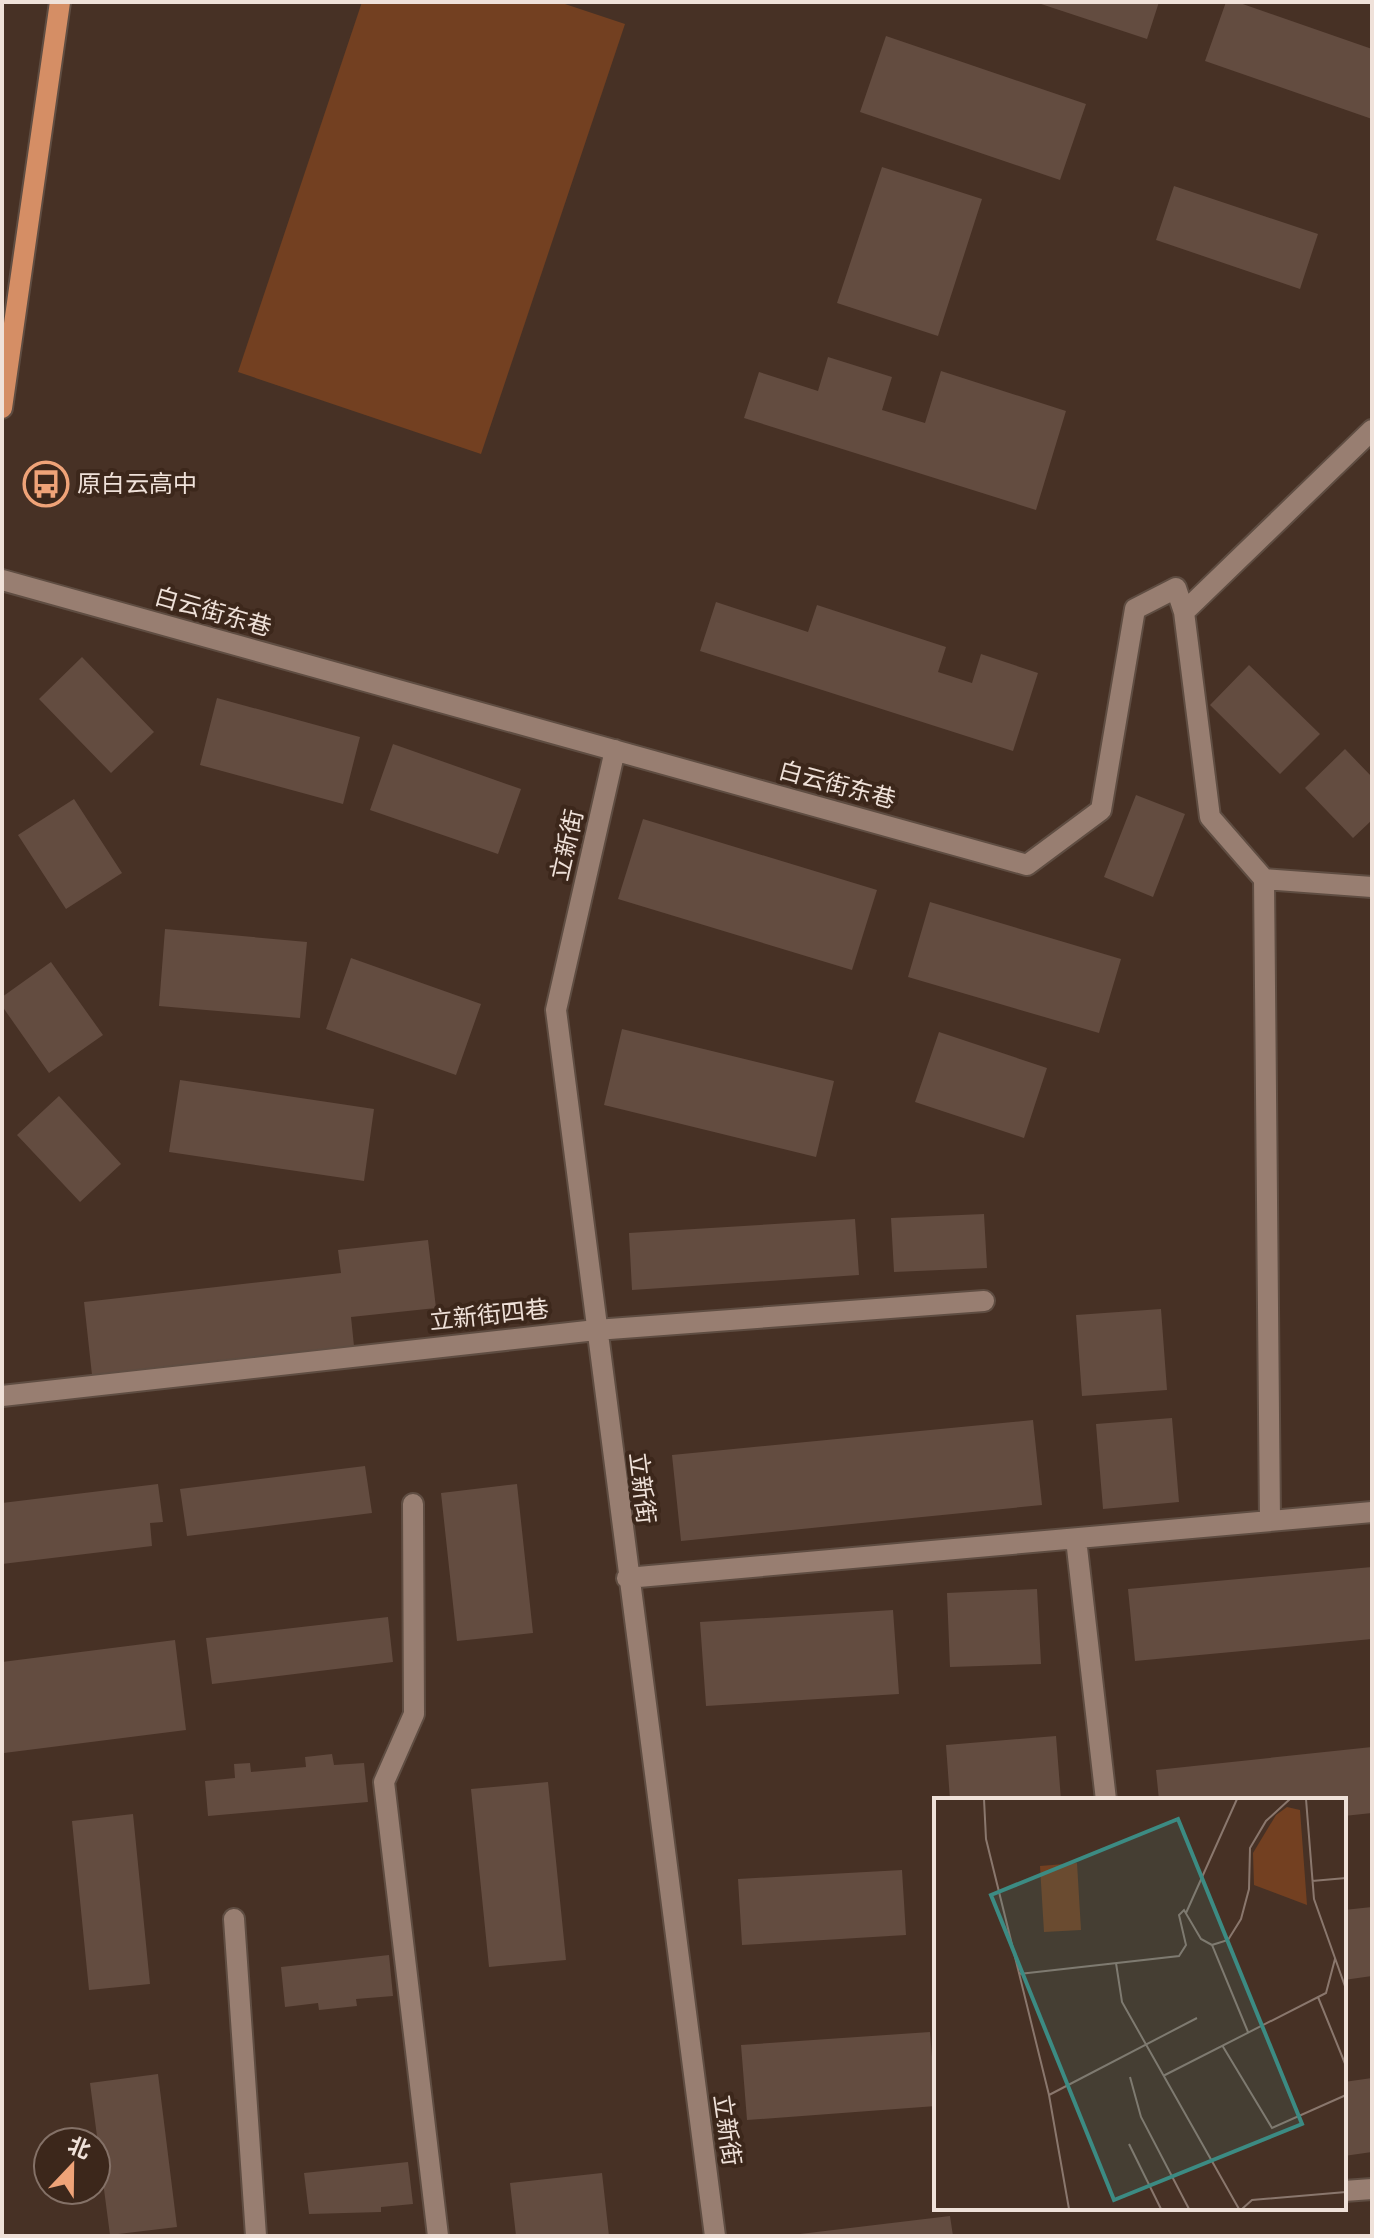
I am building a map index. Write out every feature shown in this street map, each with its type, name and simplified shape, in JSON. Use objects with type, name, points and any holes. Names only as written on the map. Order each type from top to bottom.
[{"type":"main road","points":[[2,408],[60,2]]},
{"type":"street","points":[[1270,1521],[1264,879],[1210,817],[1184,612],[1372,430]]},
{"type":"street","name":"白云街东巷","points":[[2,580],[1027,865],[1101,810],[1135,609],[1176,588],[1184,612]]},
{"type":"street","name":"立新街","points":[[615,750],[556,1010],[627,1578],[715,2236]]},
{"type":"street","points":[[1264,879],[1372,887]]},
{"type":"street","name":"立新街四巷","points":[[2,1396],[596,1330],[984,1301]]},
{"type":"street","points":[[413,1504],[414,1714],[384,1782],[438,2236]]},
{"type":"street","points":[[627,1578],[1372,1512]]},
{"type":"street","points":[[1076,1539],[1106,1798]]},
{"type":"street","points":[[234,1919],[256,2236]]},
{"type":"street","points":[[1346,2191],[1372,2189]]},
{"type":"shaded area","points":[[362,2],[559,2],[625,24],[481,454],[238,372]]},
{"type":"building","points":[[1035,2],[1159,2],[1147,39]]},
{"type":"building","points":[[1226,2],[1237,2],[1372,49],[1372,119],[1205,61]]},
{"type":"building","points":[[886,36],[1086,104],[1060,180],[860,112]]},
{"type":"building","points":[[882,167],[982,199],[938,336],[837,303]]},
{"type":"building","points":[[1174,186],[1318,234],[1300,289],[1156,240]]},
{"type":"building","points":[[828,357],[892,377],[882,410],[925,423],[941,371],[1066,411],[1036,510],[744,418],[759,372],[818,391]]},
{"type":"building","points":[[716,602],[808,632],[817,605],[946,647],[938,672],[972,683],[981,654],[1038,673],[1013,751],[700,651]]},
{"type":"building","points":[[82,657],[154,732],[111,773],[39,699]]},
{"type":"building","points":[[1249,665],[1320,734],[1280,774],[1210,705]]},
{"type":"building","points":[[217,698],[360,737],[343,804],[200,765]]},
{"type":"building","points":[[393,744],[521,789],[498,854],[370,810]]},
{"type":"building","points":[[1345,749],[1372,777],[1372,820],[1353,838],[1305,788]]},
{"type":"building","points":[[1136,795],[1185,814],[1153,897],[1104,877]]},
{"type":"building","points":[[74,799],[122,873],[66,909],[18,835]]},
{"type":"building","points":[[643,819],[877,890],[852,970],[618,899]]},
{"type":"building","points":[[930,902],[1121,959],[1099,1033],[908,977]]},
{"type":"building","points":[[165,929],[307,942],[300,1018],[159,1006]]},
{"type":"building","points":[[351,958],[481,1004],[456,1075],[326,1029]]},
{"type":"building","points":[[51,962],[103,1035],[49,1073],[2,1006],[2,997]]},
{"type":"building","points":[[622,1029],[834,1081],[816,1157],[604,1105]]},
{"type":"building","points":[[939,1032],[1047,1068],[1024,1138],[915,1102]]},
{"type":"building","points":[[180,1080],[374,1109],[364,1181],[169,1152]]},
{"type":"building","points":[[59,1096],[121,1164],[80,1202],[17,1135]]},
{"type":"building","points":[[984,1214],[987,1268],[894,1272],[891,1218]]},
{"type":"building","points":[[855,1219],[859,1275],[632,1290],[629,1233]]},
{"type":"building","points":[[428,1240],[436,1308],[351,1317],[354,1346],[92,1375],[84,1302],[341,1273],[338,1250]]},
{"type":"building","points":[[1161,1309],[1167,1390],[1082,1396],[1076,1315]]},
{"type":"building","points":[[1172,1418],[1179,1502],[1103,1509],[1096,1424]]},
{"type":"building","points":[[1033,1420],[1042,1505],[681,1541],[672,1455]]},
{"type":"building","points":[[365,1466],[372,1513],[187,1536],[180,1489]]},
{"type":"building","points":[[158,1484],[163,1522],[150,1523],[152,1546],[2,1564],[2,1503]]},
{"type":"building","points":[[517,1484],[533,1633],[457,1641],[441,1493]]},
{"type":"building","points":[[1372,1567],[1372,1639],[1135,1661],[1128,1589]]},
{"type":"building","points":[[1037,1589],[1041,1664],[950,1667],[947,1593]]},
{"type":"building","points":[[893,1610],[899,1694],[706,1706],[700,1622]]},
{"type":"building","points":[[388,1617],[393,1662],[212,1684],[206,1638]]},
{"type":"building","points":[[175,1640],[186,1730],[4,1753],[2,1662]]},
{"type":"building","points":[[1056,1736],[1061,1798],[950,1798],[946,1745]]},
{"type":"building","points":[[1372,1747],[1372,1813],[1346,1816],[1346,1798],[1159,1798],[1156,1770]]},
{"type":"building","points":[[332,1754],[334,1765],[364,1763],[368,1802],[208,1816],[205,1781],[235,1778],[234,1764],[250,1763],[251,1772],[306,1767],[305,1757]]},
{"type":"building","points":[[548,1782],[566,1960],[489,1967],[471,1789]]},
{"type":"building","points":[[133,1814],[150,1984],[89,1990],[72,1821]]},
{"type":"building","points":[[902,1870],[906,1935],[742,1945],[738,1879]]},
{"type":"building","points":[[1372,1907],[1372,1976],[1346,1980],[1346,1910]]},
{"type":"building","points":[[389,1955],[393,1996],[356,1999],[357,2006],[319,2010],[318,2003],[285,2007],[281,1967]]},
{"type":"building","points":[[930,2032],[934,2106],[747,2120],[741,2045]]},
{"type":"building","points":[[158,2074],[177,2227],[110,2235],[106,2206],[112,2206],[112,2126],[96,2126],[90,2083]]},
{"type":"building","points":[[1372,2078],[1372,2152],[1346,2156],[1346,2082]]},
{"type":"building","points":[[408,2162],[413,2204],[381,2207],[381,2212],[309,2214],[304,2173]]},
{"type":"building","points":[[602,2173],[609,2236],[516,2236],[510,2183]]},
{"type":"building","points":[[950,2216],[953,2236],[800,2236],[800,2234]]},
{"type":"place","name":"原白云高中","points":[[46,484]]}]
